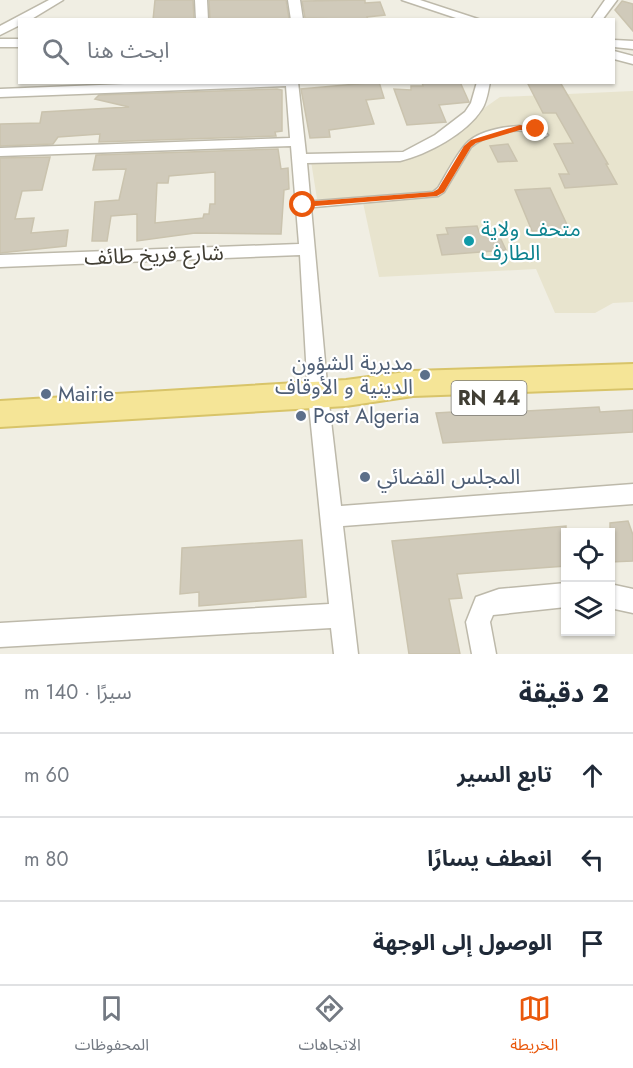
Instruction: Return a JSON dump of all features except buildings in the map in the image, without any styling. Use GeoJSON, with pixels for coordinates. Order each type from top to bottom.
{"type":"FeatureCollection","features":[{"type":"Feature","properties":{"kind":"main road"},"geometry":{"type":"LineString","coordinates":[[0,414],[332,394],[369,387],[406,384],[561,381],[633,376]]}},
{"type":"Feature","properties":{"kind":"main road","name":"RN 44"},"geometry":{"type":"LineString","coordinates":[[332,394],[381,401],[633,391]]}},
{"type":"Feature","properties":{"kind":"street"},"geometry":{"type":"LineString","coordinates":[[24,18],[57,0]]}},
{"type":"Feature","properties":{"kind":"street"},"geometry":{"type":"LineString","coordinates":[[201,0],[202,18]]}},
{"type":"Feature","properties":{"kind":"street"},"geometry":{"type":"LineString","coordinates":[[294,0],[297,18]]}},
{"type":"Feature","properties":{"kind":"street"},"geometry":{"type":"LineString","coordinates":[[408,0],[469,18]]}},
{"type":"Feature","properties":{"kind":"street"},"geometry":{"type":"LineString","coordinates":[[598,18],[611,0]]}},
{"type":"Feature","properties":{"kind":"street"},"geometry":{"type":"LineString","coordinates":[[0,31],[18,21]]}},
{"type":"Feature","properties":{"kind":"street"},"geometry":{"type":"LineString","coordinates":[[0,43],[18,43]]}},
{"type":"Feature","properties":{"kind":"street"},"geometry":{"type":"LineString","coordinates":[[615,44],[633,45]]}},
{"type":"Feature","properties":{"kind":"street"},"geometry":{"type":"LineString","coordinates":[[615,55],[633,60]]}},
{"type":"Feature","properties":{"kind":"street"},"geometry":{"type":"LineString","coordinates":[[0,93],[237,84]]}},
{"type":"Feature","properties":{"kind":"street"},"geometry":{"type":"LineString","coordinates":[[290,84],[308,249],[332,394],[332,518],[346,654]]}},
{"type":"Feature","properties":{"kind":"street"},"geometry":{"type":"LineString","coordinates":[[298,159],[399,157],[414,153],[470,116],[477,105],[483,84]]}},
{"type":"Feature","properties":{"kind":"street"},"geometry":{"type":"LineString","coordinates":[[0,152],[297,142]]}},
{"type":"Feature","properties":{"kind":"street","name":"شارع فريخ طائف"},"geometry":{"type":"LineString","coordinates":[[0,261],[308,249]]}},
{"type":"Feature","properties":{"kind":"street"},"geometry":{"type":"LineString","coordinates":[[332,518],[633,494]]}},
{"type":"Feature","properties":{"kind":"street"},"geometry":{"type":"LineString","coordinates":[[484,654],[478,622],[484,605],[499,601],[561,596]]}},
{"type":"Feature","properties":{"kind":"street"},"geometry":{"type":"LineString","coordinates":[[615,597],[633,601]]}},
{"type":"Feature","properties":{"kind":"street"},"geometry":{"type":"LineString","coordinates":[[0,635],[342,615]]}},
{"type":"Feature","properties":{"kind":"lane"},"geometry":{"type":"LineString","coordinates":[[303,205],[435,194],[441,190],[468,146],[474,141],[520,127],[536,129],[545,135]]}},
{"type":"Feature","properties":{"kind":"shaded area"},"geometry":{"type":"Polygon","coordinates":[[[633,91],[633,302],[613,303],[595,313],[555,313],[536,269],[379,277],[362,198],[317,199],[311,161],[403,160],[426,149],[500,97],[633,91]]]}},
{"type":"Feature","properties":{"kind":"place","name":"متحف ولاية الطارف"},"geometry":{"type":"Point","coordinates":[469,241]}},
{"type":"Feature","properties":{"kind":"place","name":"مديرية الشؤون الدينية و الأوقاف"},"geometry":{"type":"Point","coordinates":[425,375]}},
{"type":"Feature","properties":{"kind":"place","name":"Mairie"},"geometry":{"type":"Point","coordinates":[46,394]}},
{"type":"Feature","properties":{"kind":"place","name":"Post Algeria"},"geometry":{"type":"Point","coordinates":[301,416]}},
{"type":"Feature","properties":{"kind":"place","name":"المجلس القضائي"},"geometry":{"type":"Point","coordinates":[365,477]}},
{"type":"Feature","properties":{"kind":"route"},"geometry":{"type":"LineString","coordinates":[[303,205],[435,194],[441,190],[468,146],[474,141],[520,127],[536,129]]}}]}
